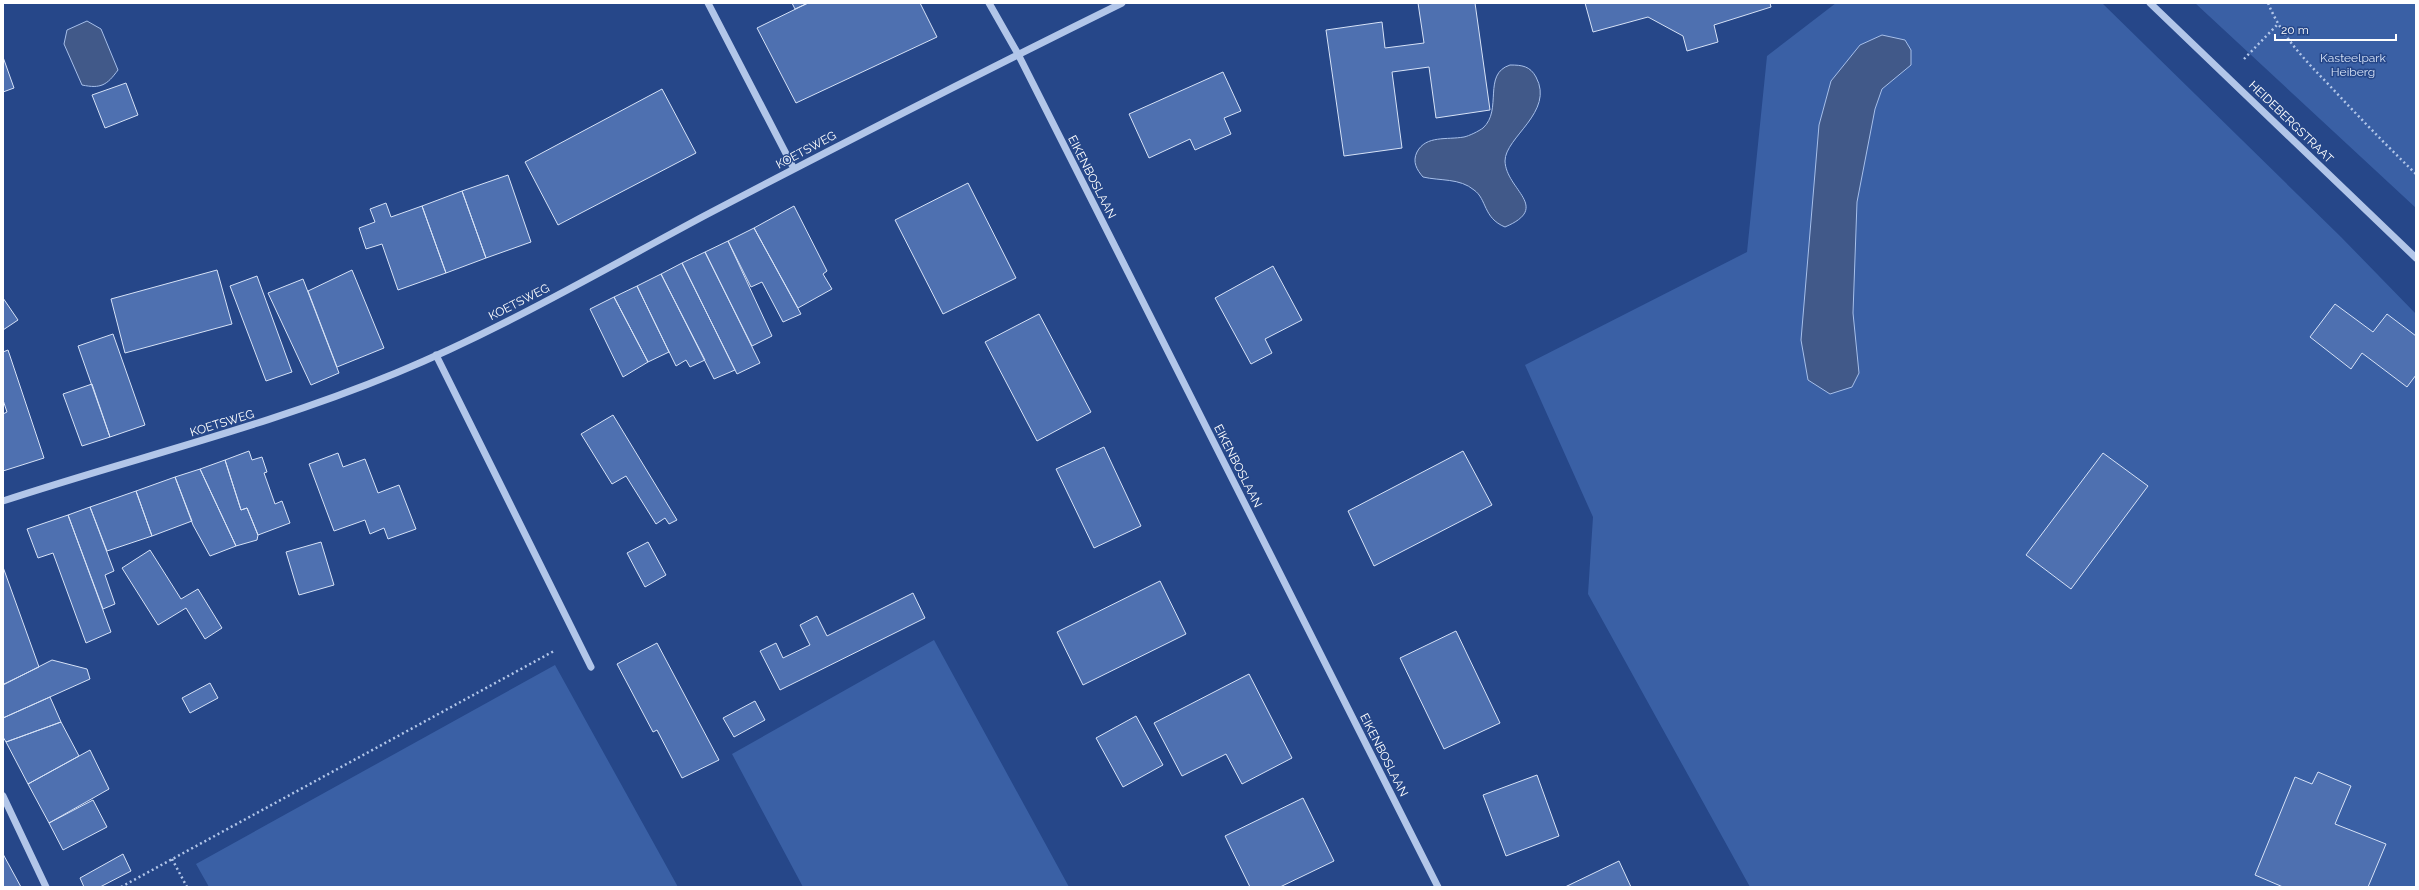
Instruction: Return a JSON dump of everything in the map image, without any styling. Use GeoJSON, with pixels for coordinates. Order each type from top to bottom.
{"type":"FeatureCollection","features":[{"type":"Feature","properties":{"kind":"street"},"geometry":{"type":"LineString","coordinates":[[708,3],[794,169]]}},
{"type":"Feature","properties":{"kind":"street"},"geometry":{"type":"LineString","coordinates":[[990,3],[1018,54]]}},
{"type":"Feature","properties":{"kind":"street","name":"KOETSWEG"},"geometry":{"type":"LineString","coordinates":[[3,501],[315,405],[436,355],[507,321],[907,109],[1122,3]]}},
{"type":"Feature","properties":{"kind":"street","name":"HEIDEBERGSTRAAT"},"geometry":{"type":"LineString","coordinates":[[2150,3],[2416,258]]}},
{"type":"Feature","properties":{"kind":"street","name":"EIKENBOSLAAN"},"geometry":{"type":"LineString","coordinates":[[1018,54],[1438,887]]}},
{"type":"Feature","properties":{"kind":"street"},"geometry":{"type":"LineString","coordinates":[[436,355],[591,667]]}},
{"type":"Feature","properties":{"kind":"street"},"geometry":{"type":"LineString","coordinates":[[3,796],[46,887]]}},
{"type":"Feature","properties":{"kind":"path"},"geometry":{"type":"LineString","coordinates":[[2268,3],[2277,25],[2300,54],[2375,134],[2416,174]]}},
{"type":"Feature","properties":{"kind":"path"},"geometry":{"type":"LineString","coordinates":[[2228,77],[2277,25]]}},
{"type":"Feature","properties":{"kind":"path"},"geometry":{"type":"LineString","coordinates":[[121,887],[576,638]]}},
{"type":"Feature","properties":{"kind":"path"},"geometry":{"type":"LineString","coordinates":[[172,859],[187,887]]}},
{"type":"Feature","properties":{"kind":"green space"},"geometry":{"type":"Polygon","coordinates":[[[1836,3],[2102,3],[2341,237],[2416,314],[2416,887],[1750,887],[1588,594],[1593,517],[1525,365],[1747,252],[1767,56],[1836,3]]]}},
{"type":"Feature","properties":{"kind":"green space","name":"Kasteelpark Heiberg"},"geometry":{"type":"Polygon","coordinates":[[[2195,3],[2416,3],[2416,208],[2195,3]]]}},
{"type":"Feature","properties":{"kind":"green space"},"geometry":{"type":"Polygon","coordinates":[[[934,640],[1069,887],[803,887],[732,754],[934,640]]]}},
{"type":"Feature","properties":{"kind":"green space"},"geometry":{"type":"Polygon","coordinates":[[[555,665],[678,887],[209,887],[196,864],[555,665]]]}},
{"type":"Feature","properties":{"kind":"shaded area"},"geometry":{"type":"Polygon","coordinates":[[[87,21],[101,29],[118,70],[107,82],[99,86],[82,85],[64,44],[67,30],[87,21]]]}},
{"type":"Feature","properties":{"kind":"shaded area"},"geometry":{"type":"Polygon","coordinates":[[[1882,35],[1905,40],[1911,50],[1911,65],[1882,89],[1875,109],[1857,202],[1853,313],[1859,373],[1852,387],[1830,394],[1808,380],[1801,340],[1819,125],[1831,81],[1860,45],[1882,35]]]}},
{"type":"Feature","properties":{"kind":"shaded area"},"geometry":{"type":"Polygon","coordinates":[[[1510,65],[1522,66],[1531,70],[1536,77],[1540,90],[1539,102],[1535,113],[1507,152],[1505,161],[1507,171],[1523,197],[1526,205],[1525,212],[1519,220],[1505,227],[1493,219],[1481,198],[1474,190],[1463,183],[1423,177],[1417,169],[1415,159],[1417,152],[1426,143],[1438,139],[1464,137],[1483,128],[1489,120],[1492,112],[1494,84],[1497,76],[1502,70],[1510,65]]]}},
{"type":"Feature","properties":{"kind":"building"},"geometry":{"type":"Polygon","coordinates":[[[792,3],[808,3],[795,9],[792,3]]]}},
{"type":"Feature","properties":{"kind":"building"},"geometry":{"type":"Polygon","coordinates":[[[808,3],[920,3],[937,37],[796,103],[757,28],[808,3]]]}},
{"type":"Feature","properties":{"kind":"building"},"geometry":{"type":"Polygon","coordinates":[[[1418,3],[1475,3],[1490,110],[1436,118],[1429,67],[1392,72],[1402,148],[1344,156],[1326,30],[1382,22],[1385,48],[1424,43],[1418,3]]]}},
{"type":"Feature","properties":{"kind":"building"},"geometry":{"type":"Polygon","coordinates":[[[1585,3],[1770,3],[1771,7],[1714,25],[1718,42],[1687,51],[1683,36],[1648,17],[1593,32],[1585,3]]]}},
{"type":"Feature","properties":{"kind":"building"},"geometry":{"type":"Polygon","coordinates":[[[3,57],[14,88],[3,92],[3,57]]]}},
{"type":"Feature","properties":{"kind":"building"},"geometry":{"type":"Polygon","coordinates":[[[1223,72],[1241,111],[1224,118],[1231,134],[1195,150],[1190,139],[1149,158],[1129,114],[1223,72]]]}},
{"type":"Feature","properties":{"kind":"building"},"geometry":{"type":"Polygon","coordinates":[[[126,83],[138,115],[105,128],[92,95],[126,83]]]}},
{"type":"Feature","properties":{"kind":"building"},"geometry":{"type":"Polygon","coordinates":[[[662,89],[696,153],[558,225],[525,162],[662,89]]]}},
{"type":"Feature","properties":{"kind":"building"},"geometry":{"type":"Polygon","coordinates":[[[508,175],[531,242],[486,258],[462,191],[508,175]]]}},
{"type":"Feature","properties":{"kind":"building"},"geometry":{"type":"Polygon","coordinates":[[[968,183],[1016,278],[943,314],[895,220],[968,183]]]}},
{"type":"Feature","properties":{"kind":"building"},"geometry":{"type":"Polygon","coordinates":[[[462,191],[486,258],[446,273],[422,206],[462,191]]]}},
{"type":"Feature","properties":{"kind":"building"},"geometry":{"type":"Polygon","coordinates":[[[386,203],[391,217],[422,206],[446,273],[398,290],[382,244],[366,249],[359,228],[375,222],[370,209],[386,203]]]}},
{"type":"Feature","properties":{"kind":"building"},"geometry":{"type":"Polygon","coordinates":[[[794,206],[827,271],[823,274],[832,289],[798,308],[754,228],[794,206]]]}},
{"type":"Feature","properties":{"kind":"building"},"geometry":{"type":"Polygon","coordinates":[[[754,228],[801,314],[783,322],[762,282],[751,287],[728,241],[754,228]]]}},
{"type":"Feature","properties":{"kind":"building"},"geometry":{"type":"Polygon","coordinates":[[[728,241],[772,336],[752,346],[705,252],[728,241]]]}},
{"type":"Feature","properties":{"kind":"building"},"geometry":{"type":"Polygon","coordinates":[[[705,252],[760,363],[737,374],[682,263],[705,252]]]}},
{"type":"Feature","properties":{"kind":"building"},"geometry":{"type":"Polygon","coordinates":[[[682,263],[735,370],[714,379],[661,274],[682,263]]]}},
{"type":"Feature","properties":{"kind":"building"},"geometry":{"type":"Polygon","coordinates":[[[1273,266],[1302,320],[1265,339],[1272,353],[1251,364],[1215,298],[1273,266]]]}},
{"type":"Feature","properties":{"kind":"building"},"geometry":{"type":"Polygon","coordinates":[[[217,270],[232,324],[125,353],[111,299],[217,270]]]}},
{"type":"Feature","properties":{"kind":"building"},"geometry":{"type":"Polygon","coordinates":[[[352,270],[384,348],[337,367],[308,291],[352,270]]]}},
{"type":"Feature","properties":{"kind":"building"},"geometry":{"type":"Polygon","coordinates":[[[661,274],[705,360],[690,367],[686,360],[676,366],[637,286],[661,274]]]}},
{"type":"Feature","properties":{"kind":"building"},"geometry":{"type":"Polygon","coordinates":[[[257,276],[292,372],[266,381],[230,286],[257,276]]]}},
{"type":"Feature","properties":{"kind":"building"},"geometry":{"type":"Polygon","coordinates":[[[303,279],[339,373],[311,385],[268,293],[303,279]]]}},
{"type":"Feature","properties":{"kind":"building"},"geometry":{"type":"Polygon","coordinates":[[[637,286],[669,352],[648,362],[614,297],[637,286]]]}},
{"type":"Feature","properties":{"kind":"building"},"geometry":{"type":"Polygon","coordinates":[[[614,297],[648,362],[623,377],[590,309],[614,297]]]}},
{"type":"Feature","properties":{"kind":"building"},"geometry":{"type":"Polygon","coordinates":[[[3,298],[18,320],[3,330],[3,298]]]}},
{"type":"Feature","properties":{"kind":"building"},"geometry":{"type":"Polygon","coordinates":[[[2335,304],[2373,332],[2387,314],[2416,336],[2416,375],[2407,387],[2362,353],[2351,369],[2310,337],[2335,304]]]}},
{"type":"Feature","properties":{"kind":"building"},"geometry":{"type":"Polygon","coordinates":[[[1039,314],[1091,412],[1037,441],[985,342],[1039,314]]]}},
{"type":"Feature","properties":{"kind":"building"},"geometry":{"type":"Polygon","coordinates":[[[113,334],[145,425],[110,437],[78,346],[113,334]]]}},
{"type":"Feature","properties":{"kind":"building"},"geometry":{"type":"Polygon","coordinates":[[[8,350],[44,458],[3,471],[3,414],[7,412],[3,400],[3,352],[8,350]]]}},
{"type":"Feature","properties":{"kind":"building"},"geometry":{"type":"Polygon","coordinates":[[[92,384],[110,437],[82,446],[63,394],[92,384]]]}},
{"type":"Feature","properties":{"kind":"building"},"geometry":{"type":"Polygon","coordinates":[[[613,415],[677,520],[669,524],[665,518],[656,524],[626,476],[612,484],[581,434],[613,415]]]}},
{"type":"Feature","properties":{"kind":"building"},"geometry":{"type":"Polygon","coordinates":[[[1104,447],[1141,526],[1094,548],[1056,469],[1104,447]]]}},
{"type":"Feature","properties":{"kind":"building"},"geometry":{"type":"Polygon","coordinates":[[[249,451],[252,460],[262,457],[267,472],[264,473],[275,504],[282,501],[290,523],[258,535],[247,508],[241,510],[225,460],[249,451]]]}},
{"type":"Feature","properties":{"kind":"building"},"geometry":{"type":"Polygon","coordinates":[[[1463,451],[1492,505],[1374,566],[1348,511],[1463,451]]]}},
{"type":"Feature","properties":{"kind":"building"},"geometry":{"type":"Polygon","coordinates":[[[338,453],[343,467],[365,459],[378,493],[399,485],[416,529],[388,539],[384,528],[370,534],[365,520],[334,531],[309,464],[338,453]]]}},
{"type":"Feature","properties":{"kind":"building"},"geometry":{"type":"Polygon","coordinates":[[[2103,453],[2148,486],[2071,589],[2026,555],[2103,453]]]}},
{"type":"Feature","properties":{"kind":"building"},"geometry":{"type":"Polygon","coordinates":[[[225,460],[241,510],[247,508],[258,535],[257,540],[236,546],[200,469],[225,460]]]}},
{"type":"Feature","properties":{"kind":"building"},"geometry":{"type":"Polygon","coordinates":[[[200,469],[236,546],[210,556],[193,525],[175,477],[200,469]]]}},
{"type":"Feature","properties":{"kind":"building"},"geometry":{"type":"Polygon","coordinates":[[[175,477],[192,521],[152,536],[136,491],[175,477]]]}},
{"type":"Feature","properties":{"kind":"building"},"geometry":{"type":"Polygon","coordinates":[[[136,491],[152,536],[107,551],[90,507],[136,491]]]}},
{"type":"Feature","properties":{"kind":"building"},"geometry":{"type":"Polygon","coordinates":[[[90,507],[114,571],[105,575],[115,604],[103,609],[68,515],[90,507]]]}},
{"type":"Feature","properties":{"kind":"building"},"geometry":{"type":"Polygon","coordinates":[[[68,515],[111,632],[86,643],[53,553],[38,558],[27,529],[68,515]]]}},
{"type":"Feature","properties":{"kind":"building"},"geometry":{"type":"Polygon","coordinates":[[[321,542],[334,585],[299,595],[286,552],[321,542]]]}},
{"type":"Feature","properties":{"kind":"building"},"geometry":{"type":"Polygon","coordinates":[[[648,542],[666,575],[645,587],[627,553],[648,542]]]}},
{"type":"Feature","properties":{"kind":"building"},"geometry":{"type":"Polygon","coordinates":[[[150,550],[181,599],[198,589],[222,628],[205,639],[186,608],[158,625],[122,568],[150,550]]]}},
{"type":"Feature","properties":{"kind":"building"},"geometry":{"type":"Polygon","coordinates":[[[3,567],[39,667],[4,684],[3,681],[3,567]]]}},
{"type":"Feature","properties":{"kind":"building"},"geometry":{"type":"Polygon","coordinates":[[[1160,581],[1186,634],[1083,685],[1057,632],[1160,581]]]}},
{"type":"Feature","properties":{"kind":"building"},"geometry":{"type":"Polygon","coordinates":[[[913,593],[925,618],[780,690],[760,651],[776,643],[783,658],[810,645],[800,625],[817,616],[827,636],[913,593]]]}},
{"type":"Feature","properties":{"kind":"building"},"geometry":{"type":"Polygon","coordinates":[[[1456,631],[1500,723],[1444,749],[1400,658],[1456,631]]]}},
{"type":"Feature","properties":{"kind":"building"},"geometry":{"type":"Polygon","coordinates":[[[657,643],[719,760],[682,778],[657,730],[653,732],[617,664],[657,643]]]}},
{"type":"Feature","properties":{"kind":"building"},"geometry":{"type":"Polygon","coordinates":[[[52,660],[87,669],[90,679],[3,718],[3,685],[52,660]]]}},
{"type":"Feature","properties":{"kind":"building"},"geometry":{"type":"Polygon","coordinates":[[[1249,674],[1292,758],[1242,784],[1226,754],[1182,776],[1154,723],[1249,674]]]}},
{"type":"Feature","properties":{"kind":"building"},"geometry":{"type":"Polygon","coordinates":[[[210,683],[218,698],[190,713],[182,698],[210,683]]]}},
{"type":"Feature","properties":{"kind":"building"},"geometry":{"type":"Polygon","coordinates":[[[50,697],[61,722],[6,742],[3,737],[3,718],[50,697]]]}},
{"type":"Feature","properties":{"kind":"building"},"geometry":{"type":"Polygon","coordinates":[[[755,701],[765,720],[734,737],[723,718],[755,701]]]}},
{"type":"Feature","properties":{"kind":"building"},"geometry":{"type":"Polygon","coordinates":[[[1136,716],[1163,765],[1123,787],[1096,738],[1136,716]]]}},
{"type":"Feature","properties":{"kind":"building"},"geometry":{"type":"Polygon","coordinates":[[[61,722],[79,756],[28,784],[6,742],[61,722]]]}},
{"type":"Feature","properties":{"kind":"building"},"geometry":{"type":"Polygon","coordinates":[[[90,750],[109,789],[49,823],[28,784],[90,750]]]}},
{"type":"Feature","properties":{"kind":"building"},"geometry":{"type":"Polygon","coordinates":[[[2318,772],[2351,786],[2335,824],[2386,844],[2368,887],[2283,887],[2255,875],[2295,777],[2312,784],[2318,772]]]}},
{"type":"Feature","properties":{"kind":"building"},"geometry":{"type":"Polygon","coordinates":[[[1537,775],[1559,836],[1506,856],[1483,795],[1537,775]]]}},
{"type":"Feature","properties":{"kind":"building"},"geometry":{"type":"Polygon","coordinates":[[[1303,798],[1334,861],[1280,887],[1250,887],[1225,836],[1303,798]]]}},
{"type":"Feature","properties":{"kind":"building"},"geometry":{"type":"Polygon","coordinates":[[[93,800],[107,827],[63,850],[49,823],[93,800]]]}},
{"type":"Feature","properties":{"kind":"building"},"geometry":{"type":"Polygon","coordinates":[[[3,854],[21,887],[3,887],[3,854]]]}},
{"type":"Feature","properties":{"kind":"building"},"geometry":{"type":"Polygon","coordinates":[[[123,854],[131,871],[100,887],[84,887],[80,878],[123,854]]]}},
{"type":"Feature","properties":{"kind":"building"},"geometry":{"type":"Polygon","coordinates":[[[1619,861],[1631,887],[1565,887],[1619,861]]]}}]}
